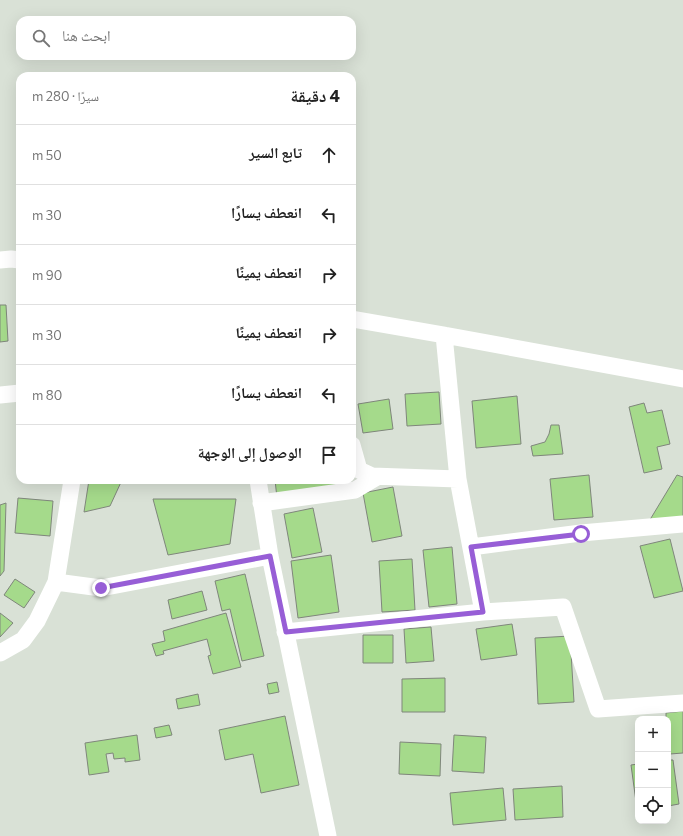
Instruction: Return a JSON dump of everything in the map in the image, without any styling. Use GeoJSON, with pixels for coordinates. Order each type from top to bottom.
{"type":"FeatureCollection","features":[{"type":"Feature","properties":{"kind":"street"},"geometry":{"type":"LineString","coordinates":[[0,260],[16,260]]}},
{"type":"Feature","properties":{"kind":"street"},"geometry":{"type":"LineString","coordinates":[[356,320],[683,379]]}},
{"type":"Feature","properties":{"kind":"street"},"geometry":{"type":"LineString","coordinates":[[444,335],[458,479],[483,612]]}},
{"type":"Feature","properties":{"kind":"street"},"geometry":{"type":"LineString","coordinates":[[0,394],[16,393]]}},
{"type":"Feature","properties":{"kind":"street"},"geometry":{"type":"LineString","coordinates":[[356,459],[359,470],[377,477],[458,479]]}},
{"type":"Feature","properties":{"kind":"street"},"geometry":{"type":"LineString","coordinates":[[261,504],[355,490],[377,477]]}},
{"type":"Feature","properties":{"kind":"street"},"geometry":{"type":"LineString","coordinates":[[0,652],[23,640],[37,620],[56,582],[71,484]]}},
{"type":"Feature","properties":{"kind":"street"},"geometry":{"type":"LineString","coordinates":[[258,484],[270,556],[328,836]]}},
{"type":"Feature","properties":{"kind":"street"},"geometry":{"type":"LineString","coordinates":[[471,547],[683,524]]}},
{"type":"Feature","properties":{"kind":"street"},"geometry":{"type":"LineString","coordinates":[[56,582],[101,588],[270,556]]}},
{"type":"Feature","properties":{"kind":"street"},"geometry":{"type":"LineString","coordinates":[[286,632],[483,612],[563,607],[598,708],[683,703]]}},
{"type":"Feature","properties":{"kind":"building"},"geometry":{"type":"Polygon","coordinates":[[[0,305],[6,305],[8,341],[0,342],[0,305]]]}},
{"type":"Feature","properties":{"kind":"building"},"geometry":{"type":"Polygon","coordinates":[[[439,392],[441,424],[407,426],[405,394],[439,392]]]}},
{"type":"Feature","properties":{"kind":"building"},"geometry":{"type":"Polygon","coordinates":[[[517,396],[521,444],[476,448],[472,401],[517,396]]]}},
{"type":"Feature","properties":{"kind":"building"},"geometry":{"type":"Polygon","coordinates":[[[389,399],[393,429],[363,433],[358,404],[389,399]]]}},
{"type":"Feature","properties":{"kind":"building"},"geometry":{"type":"Polygon","coordinates":[[[644,403],[647,413],[662,410],[670,444],[657,447],[662,469],[644,473],[629,407],[644,403]]]}},
{"type":"Feature","properties":{"kind":"building"},"geometry":{"type":"Polygon","coordinates":[[[551,425],[559,425],[563,454],[533,456],[531,446],[545,442],[551,425]]]}},
{"type":"Feature","properties":{"kind":"building"},"geometry":{"type":"Polygon","coordinates":[[[589,475],[593,517],[554,520],[550,479],[589,475]]]}},
{"type":"Feature","properties":{"kind":"building"},"geometry":{"type":"Polygon","coordinates":[[[677,475],[683,477],[683,517],[648,523],[677,475]]]}},
{"type":"Feature","properties":{"kind":"building"},"geometry":{"type":"Polygon","coordinates":[[[88,484],[120,484],[110,506],[84,512],[88,484]]]}},
{"type":"Feature","properties":{"kind":"building"},"geometry":{"type":"Polygon","coordinates":[[[275,484],[336,484],[337,491],[277,498],[275,484]]]}},
{"type":"Feature","properties":{"kind":"building"},"geometry":{"type":"Polygon","coordinates":[[[393,487],[402,536],[372,542],[363,493],[393,487]]]}},
{"type":"Feature","properties":{"kind":"building"},"geometry":{"type":"Polygon","coordinates":[[[18,498],[53,501],[50,536],[15,533],[18,498]]]}},
{"type":"Feature","properties":{"kind":"building"},"geometry":{"type":"Polygon","coordinates":[[[153,499],[236,499],[230,544],[168,555],[153,499]]]}},
{"type":"Feature","properties":{"kind":"building"},"geometry":{"type":"Polygon","coordinates":[[[6,503],[4,571],[0,576],[0,505],[6,503]]]}},
{"type":"Feature","properties":{"kind":"building"},"geometry":{"type":"Polygon","coordinates":[[[313,508],[322,552],[292,558],[284,514],[313,508]]]}},
{"type":"Feature","properties":{"kind":"building"},"geometry":{"type":"Polygon","coordinates":[[[670,539],[683,591],[654,598],[640,546],[670,539]]]}},
{"type":"Feature","properties":{"kind":"building"},"geometry":{"type":"Polygon","coordinates":[[[452,547],[457,604],[429,607],[423,550],[452,547]]]}},
{"type":"Feature","properties":{"kind":"building"},"geometry":{"type":"Polygon","coordinates":[[[331,555],[339,612],[298,618],[291,561],[331,555]]]}},
{"type":"Feature","properties":{"kind":"building"},"geometry":{"type":"Polygon","coordinates":[[[412,559],[415,610],[382,612],[379,561],[412,559]]]}},
{"type":"Feature","properties":{"kind":"building"},"geometry":{"type":"Polygon","coordinates":[[[245,574],[264,656],[242,661],[230,609],[222,611],[215,581],[245,574]]]}},
{"type":"Feature","properties":{"kind":"building"},"geometry":{"type":"Polygon","coordinates":[[[15,579],[35,592],[24,608],[4,595],[15,579]]]}},
{"type":"Feature","properties":{"kind":"building"},"geometry":{"type":"Polygon","coordinates":[[[202,591],[207,610],[172,619],[168,600],[202,591]]]}},
{"type":"Feature","properties":{"kind":"building"},"geometry":{"type":"Polygon","coordinates":[[[0,613],[13,623],[0,637],[0,613]]]}},
{"type":"Feature","properties":{"kind":"building"},"geometry":{"type":"Polygon","coordinates":[[[226,613],[241,667],[213,674],[208,656],[211,655],[207,639],[163,651],[164,654],[156,656],[152,644],[165,641],[163,631],[226,613]]]}},
{"type":"Feature","properties":{"kind":"building"},"geometry":{"type":"Polygon","coordinates":[[[512,624],[517,655],[481,660],[476,629],[512,624]]]}},
{"type":"Feature","properties":{"kind":"building"},"geometry":{"type":"Polygon","coordinates":[[[431,627],[434,661],[406,663],[404,629],[431,627]]]}},
{"type":"Feature","properties":{"kind":"building"},"geometry":{"type":"Polygon","coordinates":[[[363,635],[393,635],[393,663],[363,663],[363,635]]]}},
{"type":"Feature","properties":{"kind":"building"},"geometry":{"type":"Polygon","coordinates":[[[570,636],[574,702],[538,704],[535,638],[570,636]]]}},
{"type":"Feature","properties":{"kind":"building"},"geometry":{"type":"Polygon","coordinates":[[[445,678],[445,712],[402,712],[402,679],[445,678]]]}},
{"type":"Feature","properties":{"kind":"building"},"geometry":{"type":"Polygon","coordinates":[[[277,682],[279,692],[269,694],[267,684],[277,682]]]}},
{"type":"Feature","properties":{"kind":"building"},"geometry":{"type":"Polygon","coordinates":[[[198,694],[200,705],[178,709],[176,699],[198,694]]]}},
{"type":"Feature","properties":{"kind":"building"},"geometry":{"type":"Polygon","coordinates":[[[683,711],[683,753],[671,754],[671,716],[666,716],[666,713],[683,711]]]}},
{"type":"Feature","properties":{"kind":"building"},"geometry":{"type":"Polygon","coordinates":[[[285,716],[299,785],[261,793],[253,754],[225,760],[219,730],[285,716]]]}},
{"type":"Feature","properties":{"kind":"building"},"geometry":{"type":"Polygon","coordinates":[[[169,725],[172,735],[156,738],[154,728],[169,725]]]}},
{"type":"Feature","properties":{"kind":"building"},"geometry":{"type":"Polygon","coordinates":[[[137,735],[140,760],[125,762],[125,758],[114,759],[113,753],[106,754],[109,772],[89,775],[85,743],[137,735]]]}},
{"type":"Feature","properties":{"kind":"building"},"geometry":{"type":"Polygon","coordinates":[[[454,735],[486,737],[484,773],[452,771],[454,735]]]}},
{"type":"Feature","properties":{"kind":"building"},"geometry":{"type":"Polygon","coordinates":[[[400,742],[441,744],[440,776],[399,774],[400,742]]]}},
{"type":"Feature","properties":{"kind":"building"},"geometry":{"type":"Polygon","coordinates":[[[671,760],[673,760],[679,804],[671,805],[671,760]]]}},
{"type":"Feature","properties":{"kind":"building"},"geometry":{"type":"Polygon","coordinates":[[[635,764],[635,794],[631,765],[635,764]]]}},
{"type":"Feature","properties":{"kind":"building"},"geometry":{"type":"Polygon","coordinates":[[[562,786],[563,817],[515,820],[513,789],[562,786]]]}},
{"type":"Feature","properties":{"kind":"building"},"geometry":{"type":"Polygon","coordinates":[[[503,788],[506,820],[453,825],[450,793],[503,788]]]}},
{"type":"Feature","properties":{"kind":"route"},"geometry":{"type":"LineString","coordinates":[[101,588],[270,556],[286,632],[483,612],[471,547],[581,534]]}}]}
